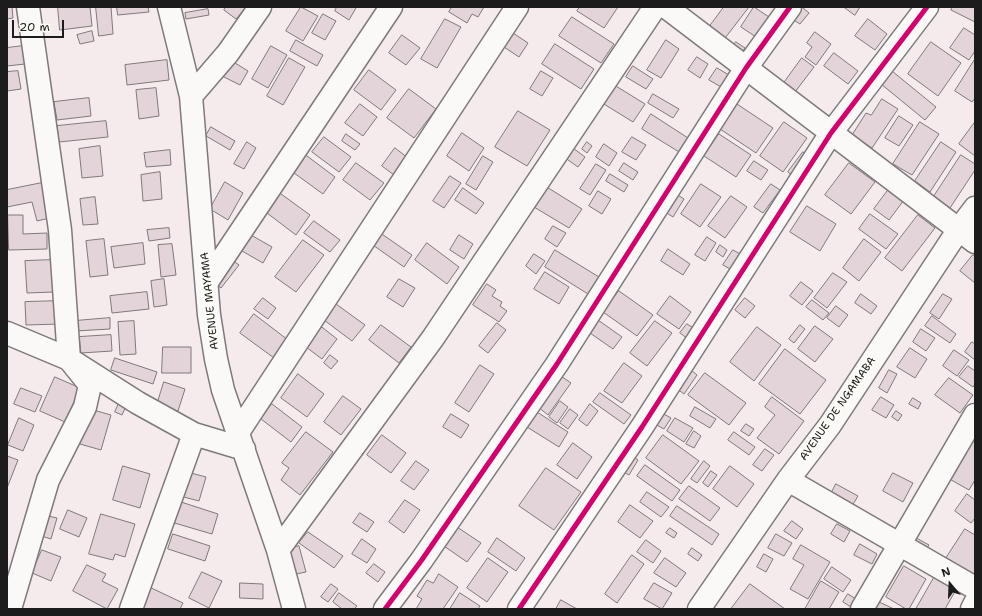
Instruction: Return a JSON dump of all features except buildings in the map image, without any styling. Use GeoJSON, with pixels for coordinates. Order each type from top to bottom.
{"type":"FeatureCollection","features":[{"type":"Feature","properties":{"kind":"street"},"geometry":{"type":"LineString","coordinates":[[10,609],[48,480],[85,407],[90,385],[69,359],[60,230],[28,7]]}},
{"type":"Feature","properties":{"kind":"street","name":"AVENUE MAYAMA"},"geometry":{"type":"LineString","coordinates":[[169,7],[191,96],[209,315],[216,359],[223,390],[278,550],[294,609]]}},
{"type":"Feature","properties":{"kind":"street"},"geometry":{"type":"LineString","coordinates":[[191,96],[228,54],[260,7]]}},
{"type":"Feature","properties":{"kind":"street"},"geometry":{"type":"LineString","coordinates":[[207,282],[391,7]]}},
{"type":"Feature","properties":{"kind":"street"},"geometry":{"type":"LineString","coordinates":[[7,333],[69,359],[138,403],[194,434],[241,441],[516,7]]}},
{"type":"Feature","properties":{"kind":"street"},"geometry":{"type":"LineString","coordinates":[[278,550],[433,338],[655,7]]}},
{"type":"Feature","properties":{"kind":"street"},"geometry":{"type":"LineString","coordinates":[[666,7],[967,236]]}},
{"type":"Feature","properties":{"kind":"street"},"geometry":{"type":"LineString","coordinates":[[385,609],[421,562],[557,364],[746,68],[790,7]]}},
{"type":"Feature","properties":{"kind":"street"},"geometry":{"type":"LineString","coordinates":[[519,609],[642,427],[831,133],[927,7]]}},
{"type":"Feature","properties":{"kind":"street","name":"AVENUE DE NGAMABA"},"geometry":{"type":"LineString","coordinates":[[699,609],[788,480],[830,425],[967,236],[975,208]]}},
{"type":"Feature","properties":{"kind":"street"},"geometry":{"type":"LineString","coordinates":[[862,609],[975,415]]}},
{"type":"Feature","properties":{"kind":"street"},"geometry":{"type":"LineString","coordinates":[[131,609],[194,434]]}},
{"type":"Feature","properties":{"kind":"street"},"geometry":{"type":"LineString","coordinates":[[788,480],[975,588]]}},
{"type":"Feature","properties":{"kind":"street"},"geometry":{"type":"LineString","coordinates":[[972,609],[975,603]]}},
{"type":"Feature","properties":{"kind":"cycle path"},"geometry":{"type":"LineString","coordinates":[[385,609],[421,561],[557,364],[746,68],[790,7]]}},
{"type":"Feature","properties":{"kind":"cycle path"},"geometry":{"type":"LineString","coordinates":[[519,609],[642,427],[831,133],[927,7]]}}]}
